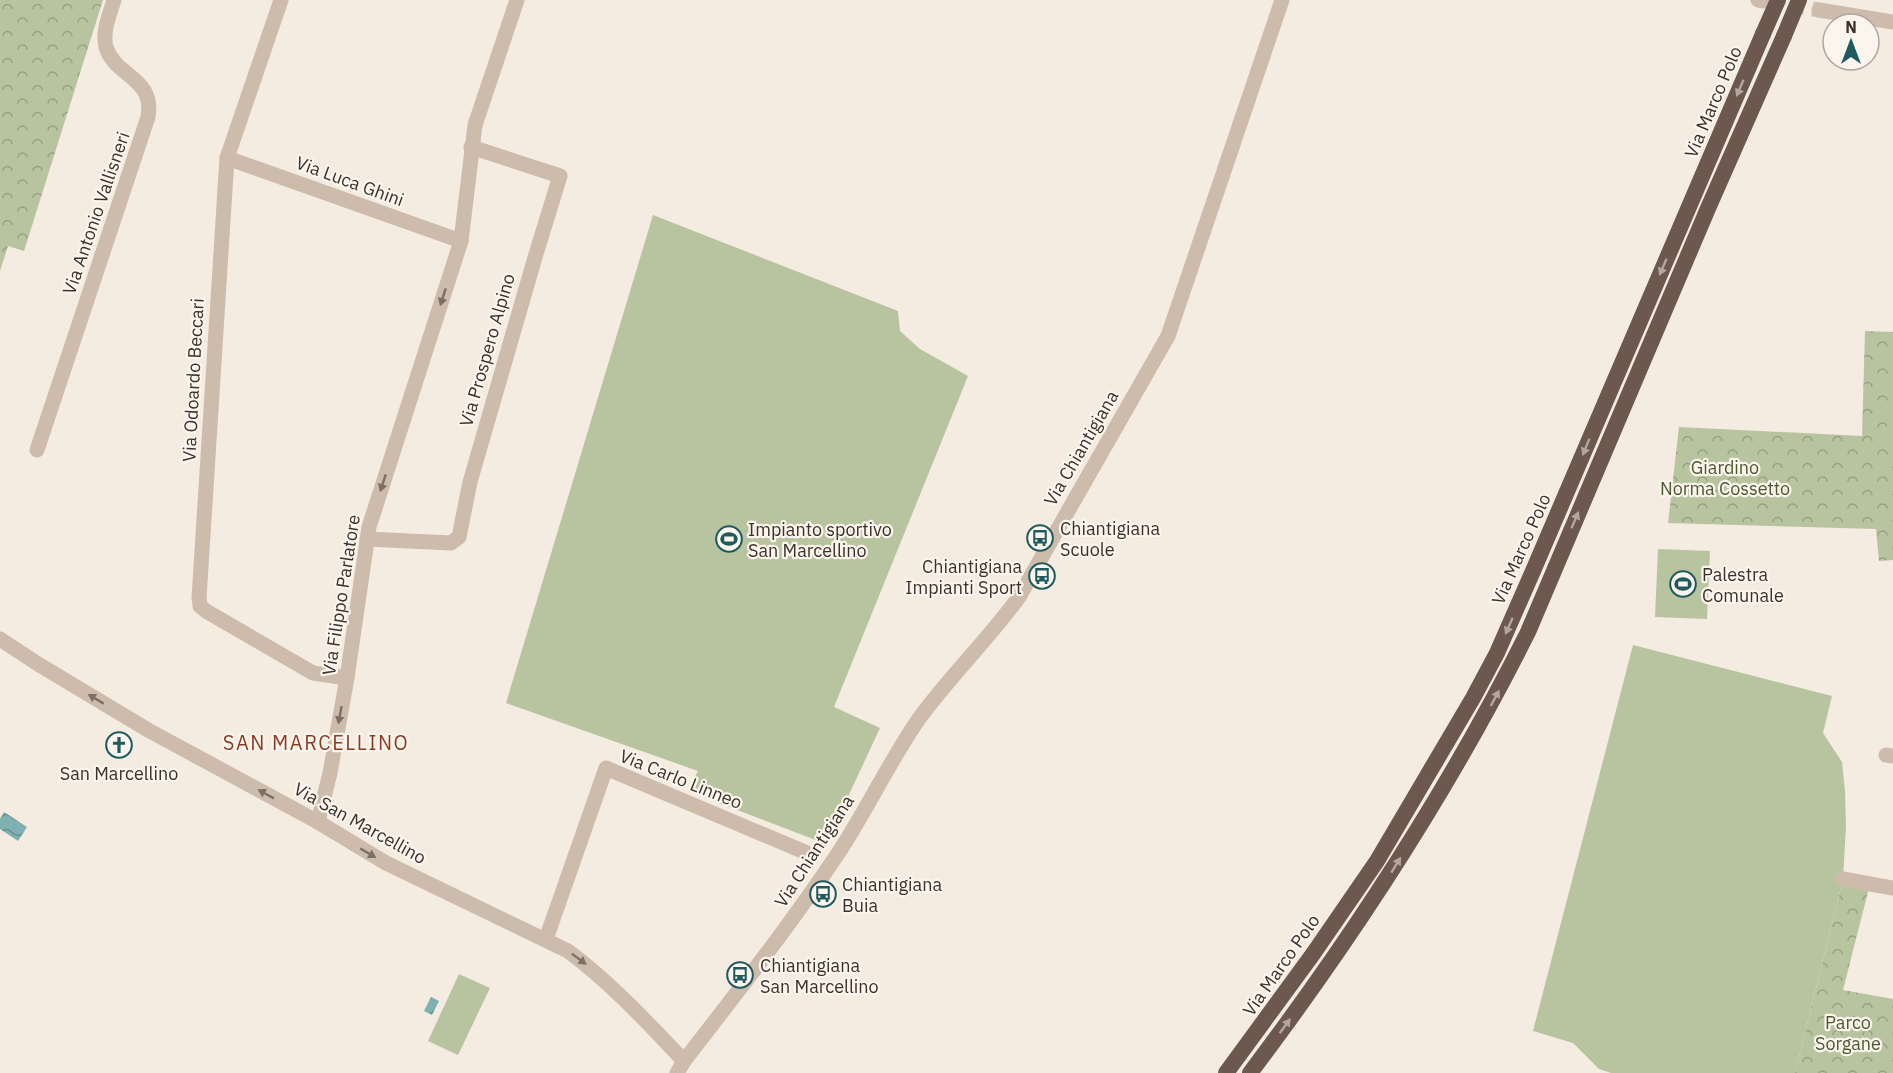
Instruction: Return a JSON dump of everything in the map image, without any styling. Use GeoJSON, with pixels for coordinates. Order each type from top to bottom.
{"type":"FeatureCollection","features":[{"type":"Feature","properties":{"kind":"highway","name":"Via Marco Polo"},"geometry":{"type":"LineString","coordinates":[[1226,1073],[1313,954],[1377,861],[1497,653],[1763,34],[1767,0]]}},
{"type":"Feature","properties":{"kind":"highway","name":"Via Marco Polo"},"geometry":{"type":"LineString","coordinates":[[1250,1073],[1326,971],[1392,871],[1494,701],[1528,632],[1799,0]]}},
{"type":"Feature","properties":{"kind":"street","name":"Via Antonio Vallisneri"},"geometry":{"type":"LineString","coordinates":[[37,450],[148,117],[150,101],[143,88],[113,60],[106,45],[107,23],[114,0]]}},
{"type":"Feature","properties":{"kind":"street","name":"Via Odoardo Beccari"},"geometry":{"type":"LineString","coordinates":[[281,0],[227,158],[199,589],[200,606],[313,673],[347,678]]}},
{"type":"Feature","properties":{"kind":"street","name":"Via Filippo Parlatore"},"geometry":{"type":"LineString","coordinates":[[318,822],[330,773],[347,678],[369,527],[461,241],[475,125],[517,0]]}},
{"type":"Feature","properties":{"kind":"street","name":"Via Chiantigiana"},"geometry":{"type":"LineString","coordinates":[[681,1067],[784,932],[841,849],[928,707],[999,625],[1019,597],[1168,336],[1282,0]]}},
{"type":"Feature","properties":{"kind":"street"},"geometry":{"type":"LineString","coordinates":[[1819,10],[1893,22]]}},
{"type":"Feature","properties":{"kind":"street","name":"Via Prospero Alpino"},"geometry":{"type":"LineString","coordinates":[[367,539],[451,543],[459,537],[470,482],[560,176],[471,147]]}},
{"type":"Feature","properties":{"kind":"street","name":"Via Luca Ghini"},"geometry":{"type":"LineString","coordinates":[[227,158],[461,241]]}},
{"type":"Feature","properties":{"kind":"street","name":"Via San Marcellino"},"geometry":{"type":"LineString","coordinates":[[0,639],[148,730],[318,822],[386,863],[568,951],[588,966],[631,1006],[681,1067]]}},
{"type":"Feature","properties":{"kind":"street","name":"Via Carlo Linneo"},"geometry":{"type":"LineString","coordinates":[[546,939],[606,768],[807,854]]}},
{"type":"Feature","properties":{"kind":"street"},"geometry":{"type":"LineString","coordinates":[[1843,879],[1893,888]]}},
{"type":"Feature","properties":{"kind":"green space"},"geometry":{"type":"Polygon","coordinates":[[[0,0],[103,0],[24,251],[8,246],[0,271],[0,0]]]}},
{"type":"Feature","properties":{"kind":"green space","name":"Impianto sportivo San Marcellino"},"geometry":{"type":"Polygon","coordinates":[[[653,215],[898,311],[900,331],[920,349],[968,376],[834,707],[880,728],[826,844],[688,791],[698,771],[506,703],[653,215]]]}},
{"type":"Feature","properties":{"kind":"green space","name":"Giardino Norma Cossetto"},"geometry":{"type":"Polygon","coordinates":[[[1865,331],[1893,332],[1893,560],[1879,561],[1876,529],[1668,523],[1679,427],[1862,436],[1865,331]]]}},
{"type":"Feature","properties":{"kind":"green space"},"geometry":{"type":"Polygon","coordinates":[[[1891,344],[1893,344],[1893,445],[1886,445],[1891,344]]]}},
{"type":"Feature","properties":{"kind":"green space","name":"Palestra Comunale"},"geometry":{"type":"Polygon","coordinates":[[[1658,549],[1710,551],[1707,619],[1655,617],[1658,549]]]}},
{"type":"Feature","properties":{"kind":"green space"},"geometry":{"type":"Polygon","coordinates":[[[1633,645],[1832,696],[1823,733],[1842,762],[1846,826],[1843,879],[1795,1073],[1611,1073],[1599,1069],[1573,1043],[1533,1031],[1633,645]]]}},
{"type":"Feature","properties":{"kind":"green space","name":"Parco Sorgane"},"geometry":{"type":"Polygon","coordinates":[[[1843,879],[1870,884],[1843,990],[1893,999],[1893,1073],[1795,1073],[1843,879]]]}},
{"type":"Feature","properties":{"kind":"green space"},"geometry":{"type":"Polygon","coordinates":[[[459,974],[490,988],[458,1055],[428,1041],[459,974]]]}},
{"type":"Feature","properties":{"kind":"water"},"geometry":{"type":"Polygon","coordinates":[[[4,812],[27,827],[18,841],[0,829],[0,819],[4,812]]]}},
{"type":"Feature","properties":{"kind":"water"},"geometry":{"type":"Polygon","coordinates":[[[431,997],[439,1001],[432,1015],[424,1011],[431,997]]]}},
{"type":"Feature","properties":{"kind":"tunnel"},"geometry":{"type":"LineString","coordinates":[[1767,1],[1819,10]]}},
{"type":"Feature","properties":{"kind":"place","name":"Chiantigiana Scuole"},"geometry":{"type":"Point","coordinates":[1040,538]}},
{"type":"Feature","properties":{"kind":"place","name":"Impianto sportivo San Marcellino"},"geometry":{"type":"Point","coordinates":[729,539]}},
{"type":"Feature","properties":{"kind":"place","name":"Chiantigiana Impianti Sport"},"geometry":{"type":"Point","coordinates":[1042,576]}},
{"type":"Feature","properties":{"kind":"place","name":"Palestra Comunale"},"geometry":{"type":"Point","coordinates":[1683,584]}},
{"type":"Feature","properties":{"kind":"place","name":"San Marcellino"},"geometry":{"type":"Point","coordinates":[119,745]}},
{"type":"Feature","properties":{"kind":"place","name":"Chiantigiana Buia"},"geometry":{"type":"Point","coordinates":[823,894]}},
{"type":"Feature","properties":{"kind":"place","name":"Chiantigiana San Marcellino"},"geometry":{"type":"Point","coordinates":[740,975]}},
{"type":"Feature","properties":{"kind":"district","name":"SAN MARCELLINO"},"geometry":{"type":"Point","coordinates":[316,742]}}]}
